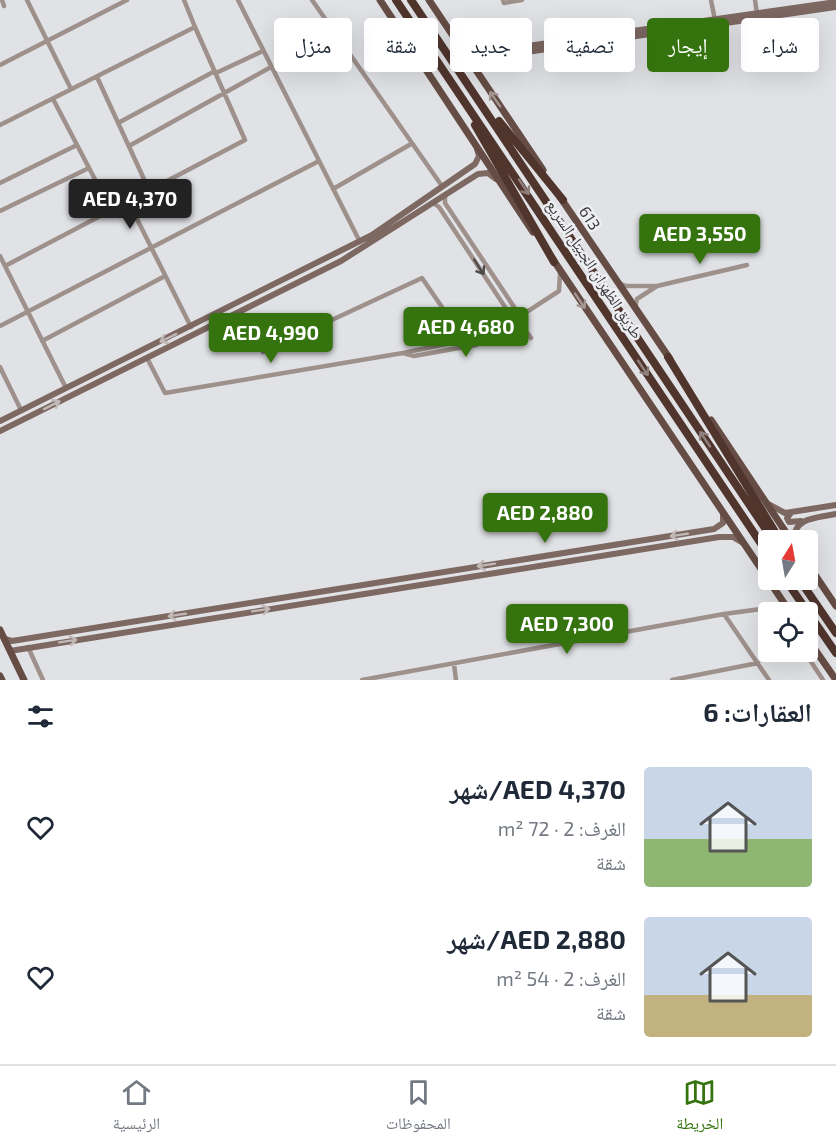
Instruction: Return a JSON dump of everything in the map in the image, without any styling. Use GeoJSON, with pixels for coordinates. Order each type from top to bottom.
{"type":"FeatureCollection","features":[{"type":"Feature","properties":{"kind":"highway","name":"طريق الظهران الجبيل السريع"},"geometry":{"type":"LineString","coordinates":[[396,0],[408,18]]}},
{"type":"Feature","properties":{"kind":"highway","name":"طريق الظهران الجبيل السريع"},"geometry":{"type":"LineString","coordinates":[[411,0],[450,58]]}},
{"type":"Feature","properties":{"kind":"highway","name":"طريق الظهران الجبيل السريع"},"geometry":{"type":"LineString","coordinates":[[438,62],[758,539]]}},
{"type":"Feature","properties":{"kind":"highway"},"geometry":{"type":"LineString","coordinates":[[438,65],[554,262]]}},
{"type":"Feature","properties":{"kind":"highway","name":"طريق الظهران الجبيل السريع"},"geometry":{"type":"LineString","coordinates":[[459,72],[766,530]]}},
{"type":"Feature","properties":{"kind":"highway"},"geometry":{"type":"LineString","coordinates":[[460,72],[563,200]]}},
{"type":"Feature","properties":{"kind":"highway"},"geometry":{"type":"LineString","coordinates":[[668,357],[774,530]]}},
{"type":"Feature","properties":{"kind":"highway"},"geometry":{"type":"LineString","coordinates":[[793,590],[836,653]]}},
{"type":"Feature","properties":{"kind":"highway"},"geometry":{"type":"LineString","coordinates":[[807,590],[836,633]]}},
{"type":"Feature","properties":{"kind":"main road"},"geometry":{"type":"LineString","coordinates":[[380,0],[560,273],[783,602]]}},
{"type":"Feature","properties":{"kind":"main road","name":"613"},"geometry":{"type":"LineString","coordinates":[[429,0],[450,32]]}},
{"type":"Feature","properties":{"kind":"main road","name":"613"},"geometry":{"type":"LineString","coordinates":[[476,72],[614,280],[786,530]]}},
{"type":"Feature","properties":{"kind":"main road"},"geometry":{"type":"LineString","coordinates":[[818,579],[836,606]]}},
{"type":"Feature","properties":{"kind":"main road"},"geometry":{"type":"LineString","coordinates":[[4,635],[24,680]]}},
{"type":"Feature","properties":{"kind":"main road"},"geometry":{"type":"LineString","coordinates":[[818,654],[836,680]]}},
{"type":"Feature","properties":{"kind":"main road"},"geometry":{"type":"LineString","coordinates":[[0,676],[2,680]]}},
{"type":"Feature","properties":{"kind":"street"},"geometry":{"type":"LineString","coordinates":[[27,0],[71,89]]}},
{"type":"Feature","properties":{"kind":"street"},"geometry":{"type":"LineString","coordinates":[[0,65],[127,0]]}},
{"type":"Feature","properties":{"kind":"street"},"geometry":{"type":"LineString","coordinates":[[5,266],[245,140],[184,0]]}},
{"type":"Feature","properties":{"kind":"street"},"geometry":{"type":"LineString","coordinates":[[312,0],[324,18]]}},
{"type":"Feature","properties":{"kind":"street"},"geometry":{"type":"LineString","coordinates":[[503,0],[504,3],[522,0]]}},
{"type":"Feature","properties":{"kind":"street"},"geometry":{"type":"LineString","coordinates":[[711,0],[715,18]]}},
{"type":"Feature","properties":{"kind":"street"},"geometry":{"type":"LineString","coordinates":[[755,0],[757,14]]}},
{"type":"Feature","properties":{"kind":"street"},"geometry":{"type":"LineString","coordinates":[[240,1],[360,242]]}},
{"type":"Feature","properties":{"kind":"street"},"geometry":{"type":"LineString","coordinates":[[729,18],[801,4],[836,2]]}},
{"type":"Feature","properties":{"kind":"street"},"geometry":{"type":"LineString","coordinates":[[532,51],[836,7]]}},
{"type":"Feature","properties":{"kind":"street"},"geometry":{"type":"LineString","coordinates":[[0,125],[195,27]]}},
{"type":"Feature","properties":{"kind":"street"},"geometry":{"type":"LineString","coordinates":[[532,46],[647,30]]}},
{"type":"Feature","properties":{"kind":"street"},"geometry":{"type":"LineString","coordinates":[[118,123],[216,72],[263,51]]}},
{"type":"Feature","properties":{"kind":"street"},"geometry":{"type":"LineString","coordinates":[[352,58],[442,186]]}},
{"type":"Feature","properties":{"kind":"street"},"geometry":{"type":"LineString","coordinates":[[129,146],[226,95],[271,67]]}},
{"type":"Feature","properties":{"kind":"street"},"geometry":{"type":"LineString","coordinates":[[96,77],[149,190]]}},
{"type":"Feature","properties":{"kind":"street"},"geometry":{"type":"LineString","coordinates":[[53,99],[111,210]]}},
{"type":"Feature","properties":{"kind":"street"},"geometry":{"type":"LineString","coordinates":[[333,189],[411,144]]}},
{"type":"Feature","properties":{"kind":"street"},"geometry":{"type":"LineString","coordinates":[[0,183],[77,145]]}},
{"type":"Feature","properties":{"kind":"street"},"geometry":{"type":"LineString","coordinates":[[0,421],[360,242],[475,164],[479,156],[476,145]]}},
{"type":"Feature","properties":{"kind":"street"},"geometry":{"type":"LineString","coordinates":[[0,326],[319,161]]}},
{"type":"Feature","properties":{"kind":"street"},"geometry":{"type":"LineString","coordinates":[[0,211],[90,168]]}},
{"type":"Feature","properties":{"kind":"street"},"geometry":{"type":"LineString","coordinates":[[0,431],[341,261],[483,173],[492,176],[500,183]]}},
{"type":"Feature","properties":{"kind":"street"},"geometry":{"type":"LineString","coordinates":[[445,195],[445,203],[468,237],[515,318]]}},
{"type":"Feature","properties":{"kind":"street"},"geometry":{"type":"LineString","coordinates":[[128,201],[191,327]]}},
{"type":"Feature","properties":{"kind":"street"},"geometry":{"type":"LineString","coordinates":[[433,204],[439,207],[531,339]]}},
{"type":"Feature","properties":{"kind":"street"},"geometry":{"type":"LineString","coordinates":[[457,234],[468,237]]}},
{"type":"Feature","properties":{"kind":"street"},"geometry":{"type":"LineString","coordinates":[[0,256],[66,388]]}},
{"type":"Feature","properties":{"kind":"street"},"geometry":{"type":"LineString","coordinates":[[614,280],[626,286],[657,286],[747,265]]}},
{"type":"Feature","properties":{"kind":"street"},"geometry":{"type":"LineString","coordinates":[[403,353],[414,356],[476,345],[559,291],[560,273]]}},
{"type":"Feature","properties":{"kind":"street"},"geometry":{"type":"LineString","coordinates":[[42,341],[165,276]]}},
{"type":"Feature","properties":{"kind":"street"},"geometry":{"type":"LineString","coordinates":[[241,311],[262,352],[422,278],[444,310],[462,348]]}},
{"type":"Feature","properties":{"kind":"street"},"geometry":{"type":"LineString","coordinates":[[637,314],[634,305],[637,299],[657,286]]}},
{"type":"Feature","properties":{"kind":"street"},"geometry":{"type":"LineString","coordinates":[[147,358],[165,393],[458,342],[476,338],[515,318]]}},
{"type":"Feature","properties":{"kind":"street"},"geometry":{"type":"LineString","coordinates":[[0,367],[21,410]]}},
{"type":"Feature","properties":{"kind":"street"},"geometry":{"type":"LineString","coordinates":[[768,504],[782,513],[836,504]]}},
{"type":"Feature","properties":{"kind":"street"},"geometry":{"type":"LineString","coordinates":[[714,529],[723,523],[723,513]]}},
{"type":"Feature","properties":{"kind":"street"},"geometry":{"type":"LineString","coordinates":[[791,513],[787,518],[789,522],[836,514]]}},
{"type":"Feature","properties":{"kind":"street"},"geometry":{"type":"LineString","coordinates":[[795,530],[804,520]]}},
{"type":"Feature","properties":{"kind":"street"},"geometry":{"type":"LineString","coordinates":[[4,635],[351,587],[714,529],[722,531],[719,537]]}},
{"type":"Feature","properties":{"kind":"street"},"geometry":{"type":"LineString","coordinates":[[13,651],[719,537],[733,537],[745,545]]}},
{"type":"Feature","properties":{"kind":"street"},"geometry":{"type":"LineString","coordinates":[[407,587],[436,580],[436,575],[432,574]]}},
{"type":"Feature","properties":{"kind":"street"},"geometry":{"type":"LineString","coordinates":[[327,600],[322,596],[351,587]]}},
{"type":"Feature","properties":{"kind":"street"},"geometry":{"type":"LineString","coordinates":[[777,602],[778,594]]}},
{"type":"Feature","properties":{"kind":"street"},"geometry":{"type":"LineString","coordinates":[[362,680],[393,677],[758,609]]}},
{"type":"Feature","properties":{"kind":"street"},"geometry":{"type":"LineString","coordinates":[[724,614],[769,680]]}},
{"type":"Feature","properties":{"kind":"street"},"geometry":{"type":"LineString","coordinates":[[28,647],[43,680]]}},
{"type":"Feature","properties":{"kind":"street"},"geometry":{"type":"LineString","coordinates":[[811,662],[823,680]]}},
{"type":"Feature","properties":{"kind":"street"},"geometry":{"type":"LineString","coordinates":[[672,680],[758,663]]}},
{"type":"Feature","properties":{"kind":"street"},"geometry":{"type":"LineString","coordinates":[[454,664],[456,680]]}}]}
